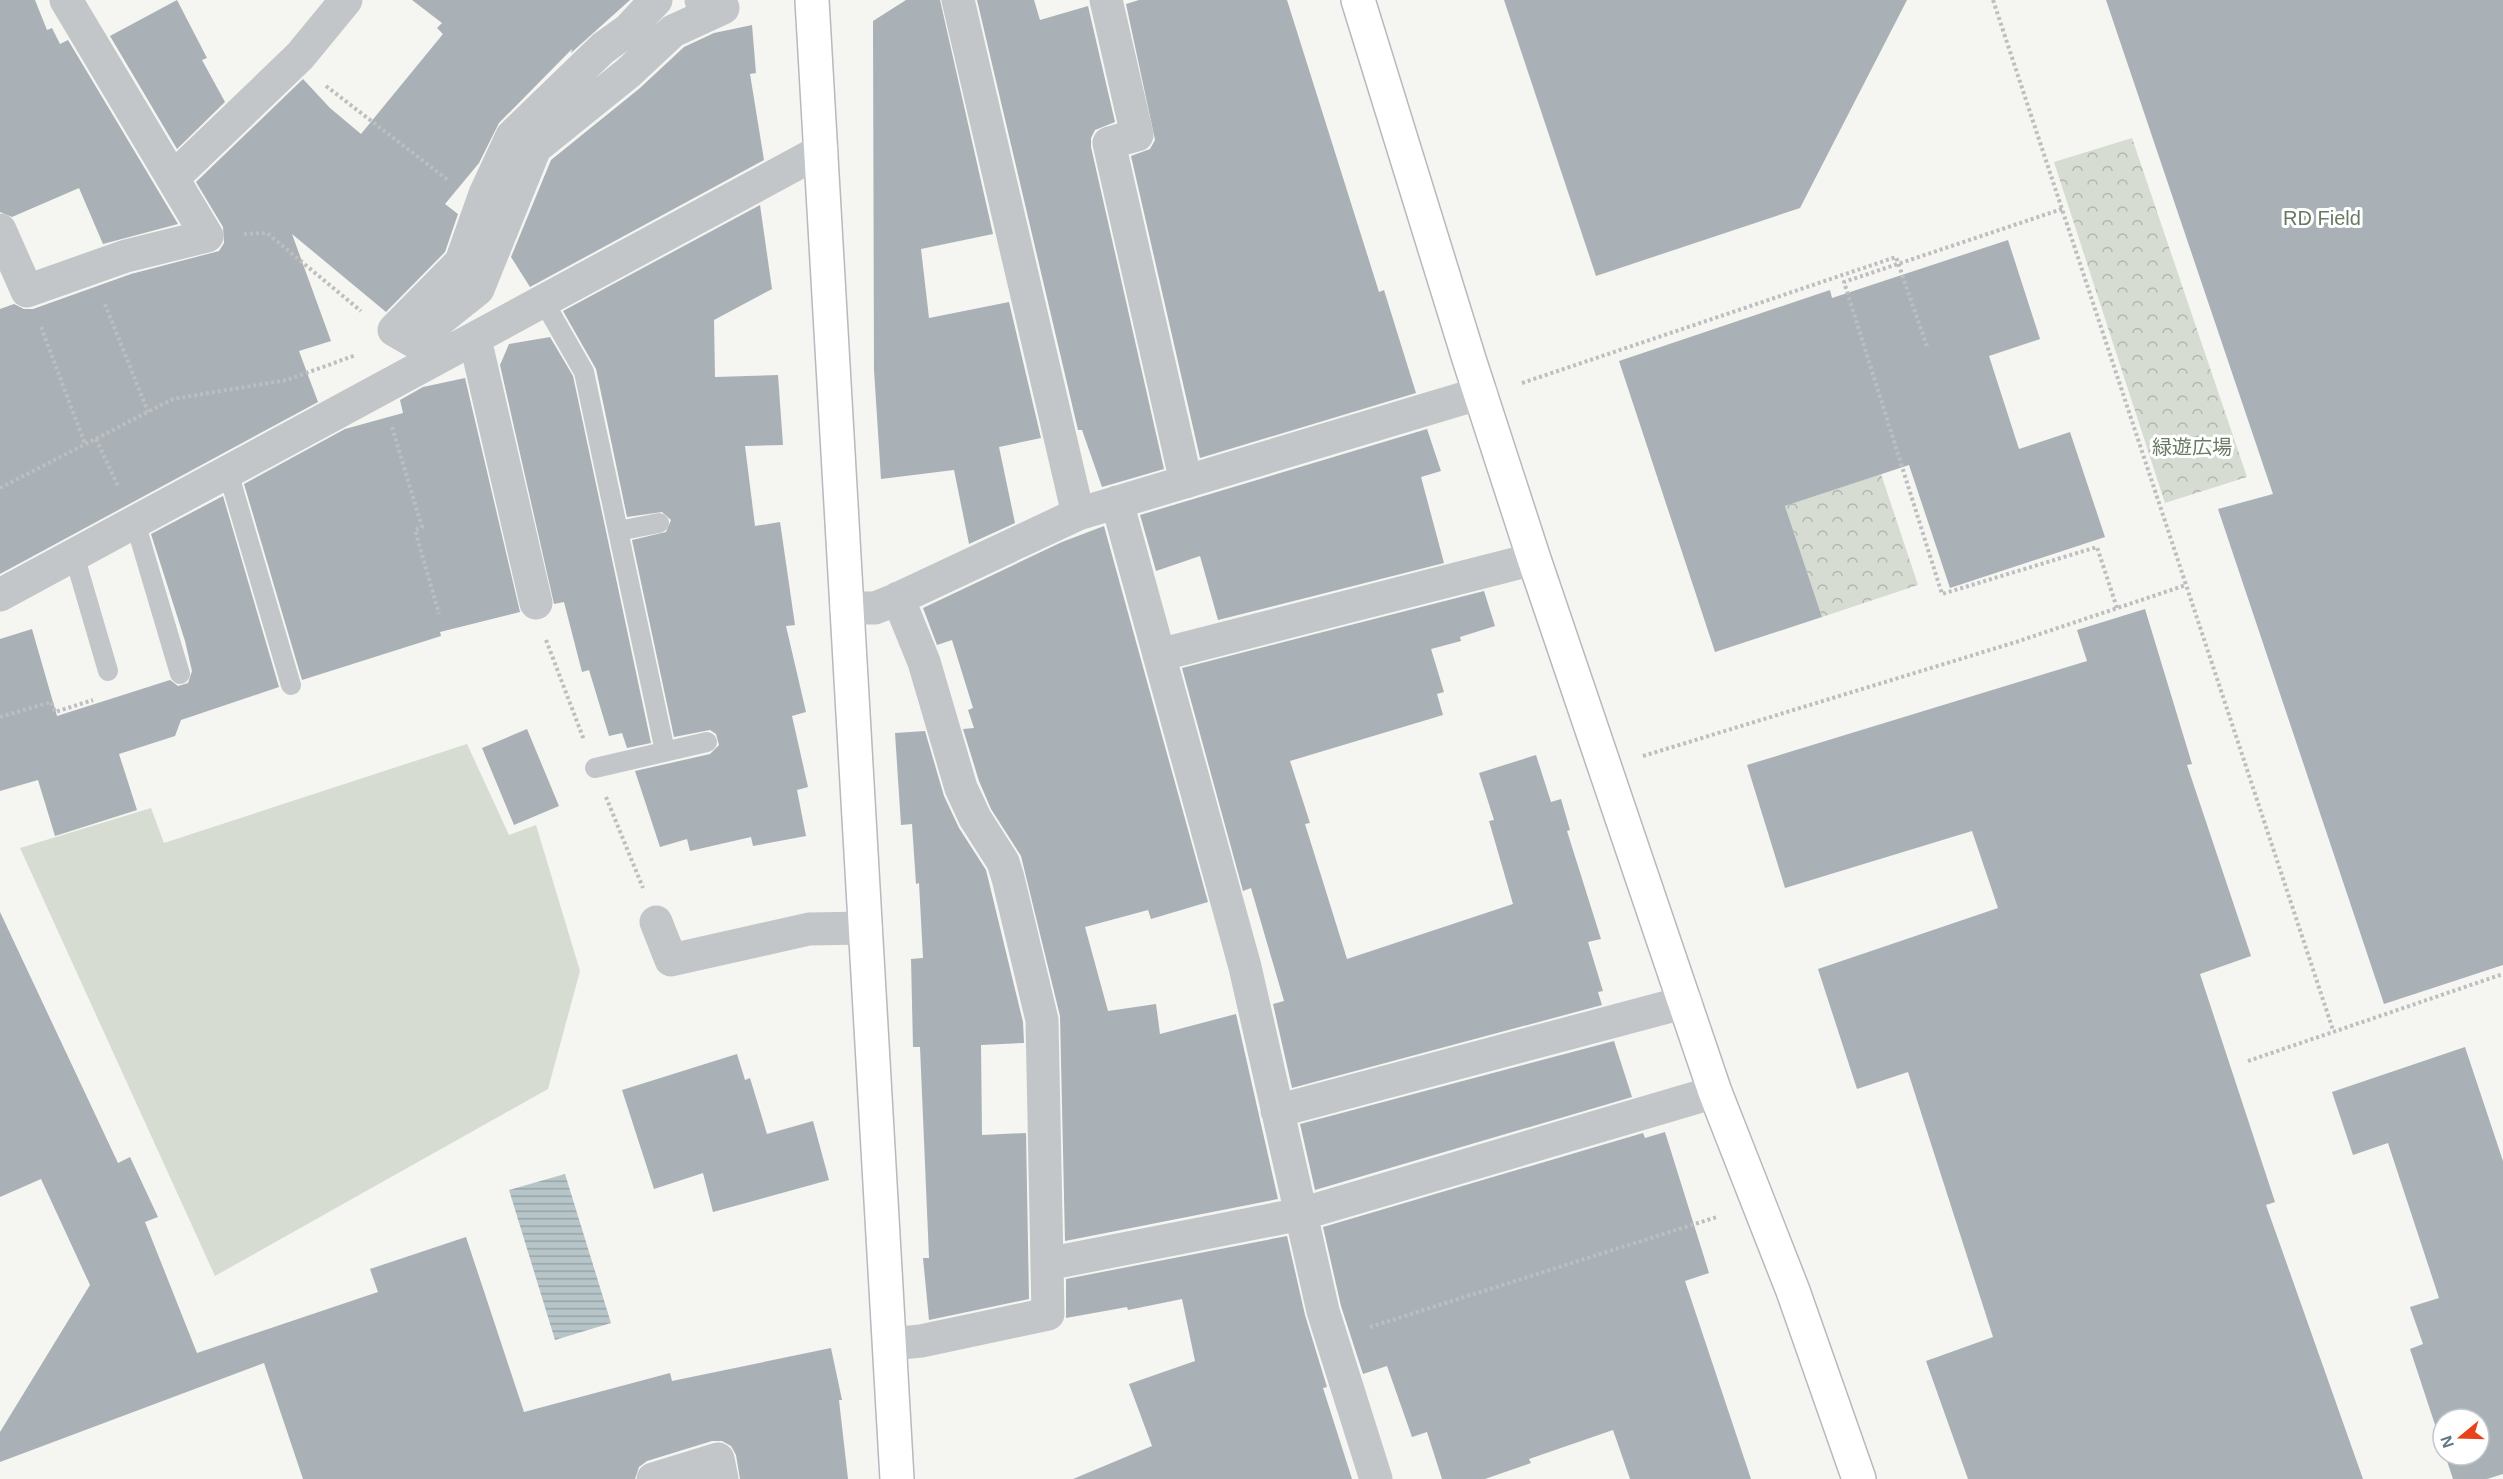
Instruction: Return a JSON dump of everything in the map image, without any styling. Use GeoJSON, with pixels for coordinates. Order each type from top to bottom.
{"type":"FeatureCollection","features":[{"type":"Feature","properties":{"kind":"street"},"geometry":{"type":"LineString","coordinates":[[0,230],[27,291],[126,256],[207,236],[174,177],[66,0]]}},
{"type":"Feature","properties":{"kind":"street"},"geometry":{"type":"LineString","coordinates":[[174,177],[295,62],[346,0]]}},
{"type":"Feature","properties":{"kind":"street"},"geometry":{"type":"LineString","coordinates":[[656,0],[628,30],[603,48],[512,136],[481,205],[461,262],[394,330],[413,341],[478,289],[535,148],[628,73],[673,32],[723,8],[701,0]]}},
{"type":"Feature","properties":{"kind":"street"},"geometry":{"type":"LineString","coordinates":[[812,0],[897,1479]]}},
{"type":"Feature","properties":{"kind":"street"},"geometry":{"type":"LineString","coordinates":[[958,0],[1078,514]]}},
{"type":"Feature","properties":{"kind":"street"},"geometry":{"type":"LineString","coordinates":[[1106,0],[1137,135],[1109,143],[1186,482]]}},
{"type":"Feature","properties":{"kind":"street"},"geometry":{"type":"LineString","coordinates":[[1358,0],[1534,559],[1715,1092],[1793,1291],[1859,1479]]}},
{"type":"Feature","properties":{"kind":"street"},"geometry":{"type":"LineString","coordinates":[[0,595],[822,150]]}},
{"type":"Feature","properties":{"kind":"street"},"geometry":{"type":"LineString","coordinates":[[475,339],[536,603]]}},
{"type":"Feature","properties":{"kind":"street"},"geometry":{"type":"LineString","coordinates":[[397,340],[418,369]]}},
{"type":"Feature","properties":{"kind":"street"},"geometry":{"type":"LineString","coordinates":[[846,608],[875,608],[1078,514],[1481,393]]}},
{"type":"Feature","properties":{"kind":"street"},"geometry":{"type":"LineString","coordinates":[[1117,502],[1245,967],[1277,1112],[1332,1339],[1377,1479]]}},
{"type":"Feature","properties":{"kind":"street"},"geometry":{"type":"LineString","coordinates":[[1159,655],[1534,559]]}},
{"type":"Feature","properties":{"kind":"street"},"geometry":{"type":"LineString","coordinates":[[890,1344],[921,1341],[1048,1314],[1042,1020],[1003,862],[975,818],[961,788],[924,662],[898,598]]}},
{"type":"Feature","properties":{"kind":"street"},"geometry":{"type":"LineString","coordinates":[[656,922],[671,960],[809,929],[866,928]]}},
{"type":"Feature","properties":{"kind":"street"},"geometry":{"type":"LineString","coordinates":[[1277,1112],[1686,1002]]}},
{"type":"Feature","properties":{"kind":"street"},"geometry":{"type":"LineString","coordinates":[[1047,1264],[1301,1214],[1715,1092]]}},
{"type":"Feature","properties":{"kind":"street"},"geometry":{"type":"LineString","coordinates":[[653,1479],[718,1459],[722,1479]]}},
{"type":"Feature","properties":{"kind":"lane"},"geometry":{"type":"LineString","coordinates":[[544,302],[584,372],[665,752]]}},
{"type":"Feature","properties":{"kind":"lane"},"geometry":{"type":"LineString","coordinates":[[228,472],[291,685]]}},
{"type":"Feature","properties":{"kind":"lane"},"geometry":{"type":"LineString","coordinates":[[135,522],[180,674]]}},
{"type":"Feature","properties":{"kind":"lane"},"geometry":{"type":"LineString","coordinates":[[618,531],[659,524]]}},
{"type":"Feature","properties":{"kind":"lane"},"geometry":{"type":"LineString","coordinates":[[74,555],[108,671]]}},
{"type":"Feature","properties":{"kind":"lane"},"geometry":{"type":"LineString","coordinates":[[595,768],[708,742]]}},
{"type":"Feature","properties":{"kind":"path"},"geometry":{"type":"LineString","coordinates":[[1993,0],[2333,1030]]}},
{"type":"Feature","properties":{"kind":"path"},"geometry":{"type":"LineString","coordinates":[[295,62],[481,205]]}},
{"type":"Feature","properties":{"kind":"path"},"geometry":{"type":"LineString","coordinates":[[2062,209],[1844,282],[1942,594],[2097,547],[2117,608]]}},
{"type":"Feature","properties":{"kind":"path"},"geometry":{"type":"LineString","coordinates":[[207,236],[267,233],[397,340]]}},
{"type":"Feature","properties":{"kind":"path"},"geometry":{"type":"LineString","coordinates":[[1522,383],[1896,257],[1928,349]]}},
{"type":"Feature","properties":{"kind":"path"},"geometry":{"type":"LineString","coordinates":[[91,268],[148,412]]}},
{"type":"Feature","properties":{"kind":"path"},"geometry":{"type":"LineString","coordinates":[[27,291],[85,444]]}},
{"type":"Feature","properties":{"kind":"path"},"geometry":{"type":"LineString","coordinates":[[0,488],[173,399],[287,380],[397,340]]}},
{"type":"Feature","properties":{"kind":"path"},"geometry":{"type":"LineString","coordinates":[[380,389],[422,527],[415,530],[440,614]]}},
{"type":"Feature","properties":{"kind":"path"},"geometry":{"type":"LineString","coordinates":[[96,439],[135,522]]}},
{"type":"Feature","properties":{"kind":"path"},"geometry":{"type":"LineString","coordinates":[[1643,756],[2186,585]]}},
{"type":"Feature","properties":{"kind":"path"},"geometry":{"type":"LineString","coordinates":[[2248,1061],[2333,1030],[2503,974]]}},
{"type":"Feature","properties":{"kind":"path"},"geometry":{"type":"LineString","coordinates":[[1332,1339],[1717,1217]]}},
{"type":"Feature","properties":{"kind":"green space","name":"緑遊広場"},"geometry":{"type":"Polygon","coordinates":[[[2132,138],[2247,477],[2165,503],[2054,162],[2132,138]]]}},
{"type":"Feature","properties":{"kind":"green space"},"geometry":{"type":"Polygon","coordinates":[[[1881,474],[1918,585],[1822,617],[1785,506],[1881,474]]]}},
{"type":"Feature","properties":{"kind":"green space"},"geometry":{"type":"Polygon","coordinates":[[[467,744],[509,835],[536,825],[580,971],[548,1089],[215,1276],[20,848],[151,808],[164,843],[467,744]]]}},
{"type":"Feature","properties":{"kind":"shaded area"},"geometry":{"type":"Polygon","coordinates":[[[565,1174],[611,1323],[555,1340],[509,1190],[565,1174]]]}},
{"type":"Feature","properties":{"kind":"building"},"geometry":{"type":"Polygon","coordinates":[[[0,0],[35,0],[47,30],[52,28],[60,44],[68,40],[178,224],[103,244],[79,188],[12,217],[0,212],[0,0]]]}},
{"type":"Feature","properties":{"kind":"building"},"geometry":{"type":"Polygon","coordinates":[[[177,0],[207,58],[202,60],[225,102],[177,149],[110,36],[177,0]]]}},
{"type":"Feature","properties":{"kind":"building"},"geometry":{"type":"Polygon","coordinates":[[[412,0],[630,0],[571,53],[572,49],[499,123],[479,163],[445,204],[458,214],[445,252],[386,312],[292,234],[331,341],[299,351],[318,402],[0,574],[0,309],[14,304],[24,309],[33,309],[131,274],[219,251],[224,243],[223,227],[196,182],[303,79],[330,108],[361,134],[443,34],[437,28],[442,23],[412,0]]]}},
{"type":"Feature","properties":{"kind":"building"},"geometry":{"type":"Polygon","coordinates":[[[906,0],[940,0],[993,234],[921,249],[929,318],[1009,302],[1041,438],[999,447],[1015,523],[969,544],[954,470],[881,479],[874,370],[873,21],[906,0]]]}},
{"type":"Feature","properties":{"kind":"building"},"geometry":{"type":"Polygon","coordinates":[[[977,0],[1034,0],[1040,20],[1088,6],[1115,122],[1095,130],[1091,138],[1091,147],[1164,469],[1102,487],[1082,430],[1078,430],[977,0]]]}},
{"type":"Feature","properties":{"kind":"building"},"geometry":{"type":"Polygon","coordinates":[[[1139,0],[1287,0],[1379,292],[1384,290],[1416,393],[1200,458],[1131,156],[1150,149],[1155,140],[1126,4],[1139,0]]]}},
{"type":"Feature","properties":{"kind":"building"},"geometry":{"type":"Polygon","coordinates":[[[1504,0],[1907,0],[1800,208],[1596,276],[1504,0]]]}},
{"type":"Feature","properties":{"kind":"building"},"geometry":{"type":"Polygon","coordinates":[[[2106,0],[2503,0],[2503,965],[2384,1004],[2218,509],[2273,494],[2106,0]]]}},
{"type":"Feature","properties":{"kind":"building"},"geometry":{"type":"Polygon","coordinates":[[[752,25],[756,73],[750,74],[764,160],[530,287],[511,257],[551,160],[640,88],[684,47],[714,33],[752,25]]]}},
{"type":"Feature","properties":{"kind":"building"},"geometry":{"type":"Polygon","coordinates":[[[760,205],[772,289],[714,320],[715,377],[778,375],[783,445],[745,446],[755,526],[780,522],[795,625],[786,626],[806,712],[792,716],[808,787],[797,790],[806,836],[753,846],[751,837],[690,851],[687,839],[660,847],[635,771],[710,754],[719,745],[716,734],[710,730],[674,737],[632,540],[666,532],[671,520],[662,512],[627,517],[596,369],[563,311],[760,205]]]}},
{"type":"Feature","properties":{"kind":"building"},"geometry":{"type":"Polygon","coordinates":[[[2008,240],[2040,339],[1989,356],[2019,449],[2070,432],[2105,537],[1950,588],[1909,465],[1785,506],[1822,617],[1715,652],[1619,361],[1830,290],[1832,298],[2008,240]]]}},
{"type":"Feature","properties":{"kind":"building"},"geometry":{"type":"Polygon","coordinates":[[[550,337],[573,376],[651,743],[627,748],[622,733],[609,736],[589,670],[582,672],[564,602],[554,604],[500,365],[509,344],[550,337]]]}},
{"type":"Feature","properties":{"kind":"building"},"geometry":{"type":"Polygon","coordinates":[[[465,378],[520,612],[440,632],[441,636],[302,680],[244,484],[345,429],[403,413],[400,400],[423,387],[465,378]]]}},
{"type":"Feature","properties":{"kind":"building"},"geometry":{"type":"Polygon","coordinates":[[[1427,429],[1441,471],[1421,477],[1444,563],[1218,620],[1200,556],[1156,571],[1140,515],[1427,429]]]}},
{"type":"Feature","properties":{"kind":"building"},"geometry":{"type":"Polygon","coordinates":[[[223,496],[279,687],[181,720],[175,736],[119,754],[137,810],[55,836],[38,780],[0,791],[0,639],[32,629],[57,716],[170,680],[178,686],[188,683],[192,671],[185,641],[151,534],[223,496]]]}},
{"type":"Feature","properties":{"kind":"building"},"geometry":{"type":"Polygon","coordinates":[[[1104,526],[1208,902],[1151,919],[1148,910],[1085,927],[1108,1011],[1156,1004],[1160,1034],[1236,1014],[1278,1199],[1065,1241],[1060,1016],[1021,856],[991,809],[979,781],[963,729],[974,728],[968,710],[973,708],[952,640],[937,645],[923,608],[1062,542],[1104,526]]]}},
{"type":"Feature","properties":{"kind":"building"},"geometry":{"type":"Polygon","coordinates":[[[1484,591],[1495,626],[1460,637],[1461,641],[1431,649],[1444,692],[1437,694],[1443,715],[1290,761],[1310,823],[1305,824],[1347,959],[1513,904],[1489,821],[1494,820],[1479,773],[1536,755],[1551,802],[1561,799],[1570,830],[1567,831],[1601,939],[1588,942],[1603,991],[1598,992],[1602,1005],[1292,1088],[1273,1004],[1284,1001],[1251,888],[1243,891],[1182,668],[1484,591]]]}},
{"type":"Feature","properties":{"kind":"building"},"geometry":{"type":"Polygon","coordinates":[[[2145,609],[2192,764],[2187,765],[2251,956],[2200,974],[2275,1202],[2266,1205],[2363,1479],[1968,1479],[1926,1361],[1993,1337],[1908,1072],[1857,1089],[1818,969],[1998,908],[1972,831],[1785,888],[1747,765],[2087,661],[2077,630],[2145,609]]]}},
{"type":"Feature","properties":{"kind":"building"},"geometry":{"type":"Polygon","coordinates":[[[527,729],[559,806],[514,825],[482,748],[527,729]]]}},
{"type":"Feature","properties":{"kind":"building"},"geometry":{"type":"Polygon","coordinates":[[[925,731],[944,796],[959,828],[986,870],[1023,1022],[1024,1043],[981,1045],[982,1135],[1026,1133],[1029,1299],[929,1320],[923,1258],[929,1258],[920,1047],[913,1047],[911,959],[923,958],[919,883],[916,884],[912,824],[901,825],[895,733],[925,731]]]}},
{"type":"Feature","properties":{"kind":"building"},"geometry":{"type":"Polygon","coordinates":[[[0,912],[118,1163],[130,1157],[158,1217],[145,1222],[197,1353],[378,1292],[370,1269],[466,1237],[524,1412],[670,1373],[672,1381],[831,1348],[842,1400],[839,1400],[848,1479],[740,1479],[736,1455],[731,1446],[722,1441],[712,1441],[647,1461],[639,1467],[635,1479],[303,1479],[264,1363],[0,1462],[0,1432],[90,1285],[41,1179],[0,1197],[0,912]]]}},
{"type":"Feature","properties":{"kind":"building"},"geometry":{"type":"Polygon","coordinates":[[[1614,1041],[1632,1097],[1315,1190],[1300,1124],[1614,1041]]]}},
{"type":"Feature","properties":{"kind":"building"},"geometry":{"type":"Polygon","coordinates":[[[2465,1047],[2503,1161],[2503,1474],[2487,1479],[2453,1479],[2449,1467],[2491,1467],[2491,1407],[2431,1407],[2431,1413],[2410,1349],[2423,1344],[2410,1307],[2439,1298],[2388,1143],[2353,1155],[2332,1092],[2465,1047]]]}},
{"type":"Feature","properties":{"kind":"building"},"geometry":{"type":"Polygon","coordinates":[[[737,1054],[745,1080],[750,1078],[767,1134],[813,1121],[829,1180],[713,1212],[703,1173],[654,1189],[622,1090],[737,1054]]]}},
{"type":"Feature","properties":{"kind":"building"},"geometry":{"type":"Polygon","coordinates":[[[1665,1132],[1709,1273],[1685,1281],[1751,1479],[1630,1479],[1613,1430],[1529,1459],[1531,1463],[1485,1479],[1442,1479],[1427,1432],[1412,1437],[1387,1366],[1363,1374],[1341,1306],[1323,1227],[1643,1133],[1645,1138],[1665,1132]]]}},
{"type":"Feature","properties":{"kind":"building"},"geometry":{"type":"Polygon","coordinates":[[[1287,1236],[1305,1315],[1327,1387],[1323,1388],[1352,1479],[1073,1479],[1152,1446],[1129,1384],[1195,1361],[1182,1299],[1128,1310],[1127,1307],[1066,1318],[1066,1279],[1287,1236]]]}},
{"type":"Feature","properties":{"kind":"park label","name":"RD Field"},"geometry":{"type":"Point","coordinates":[2322,218]}}]}
